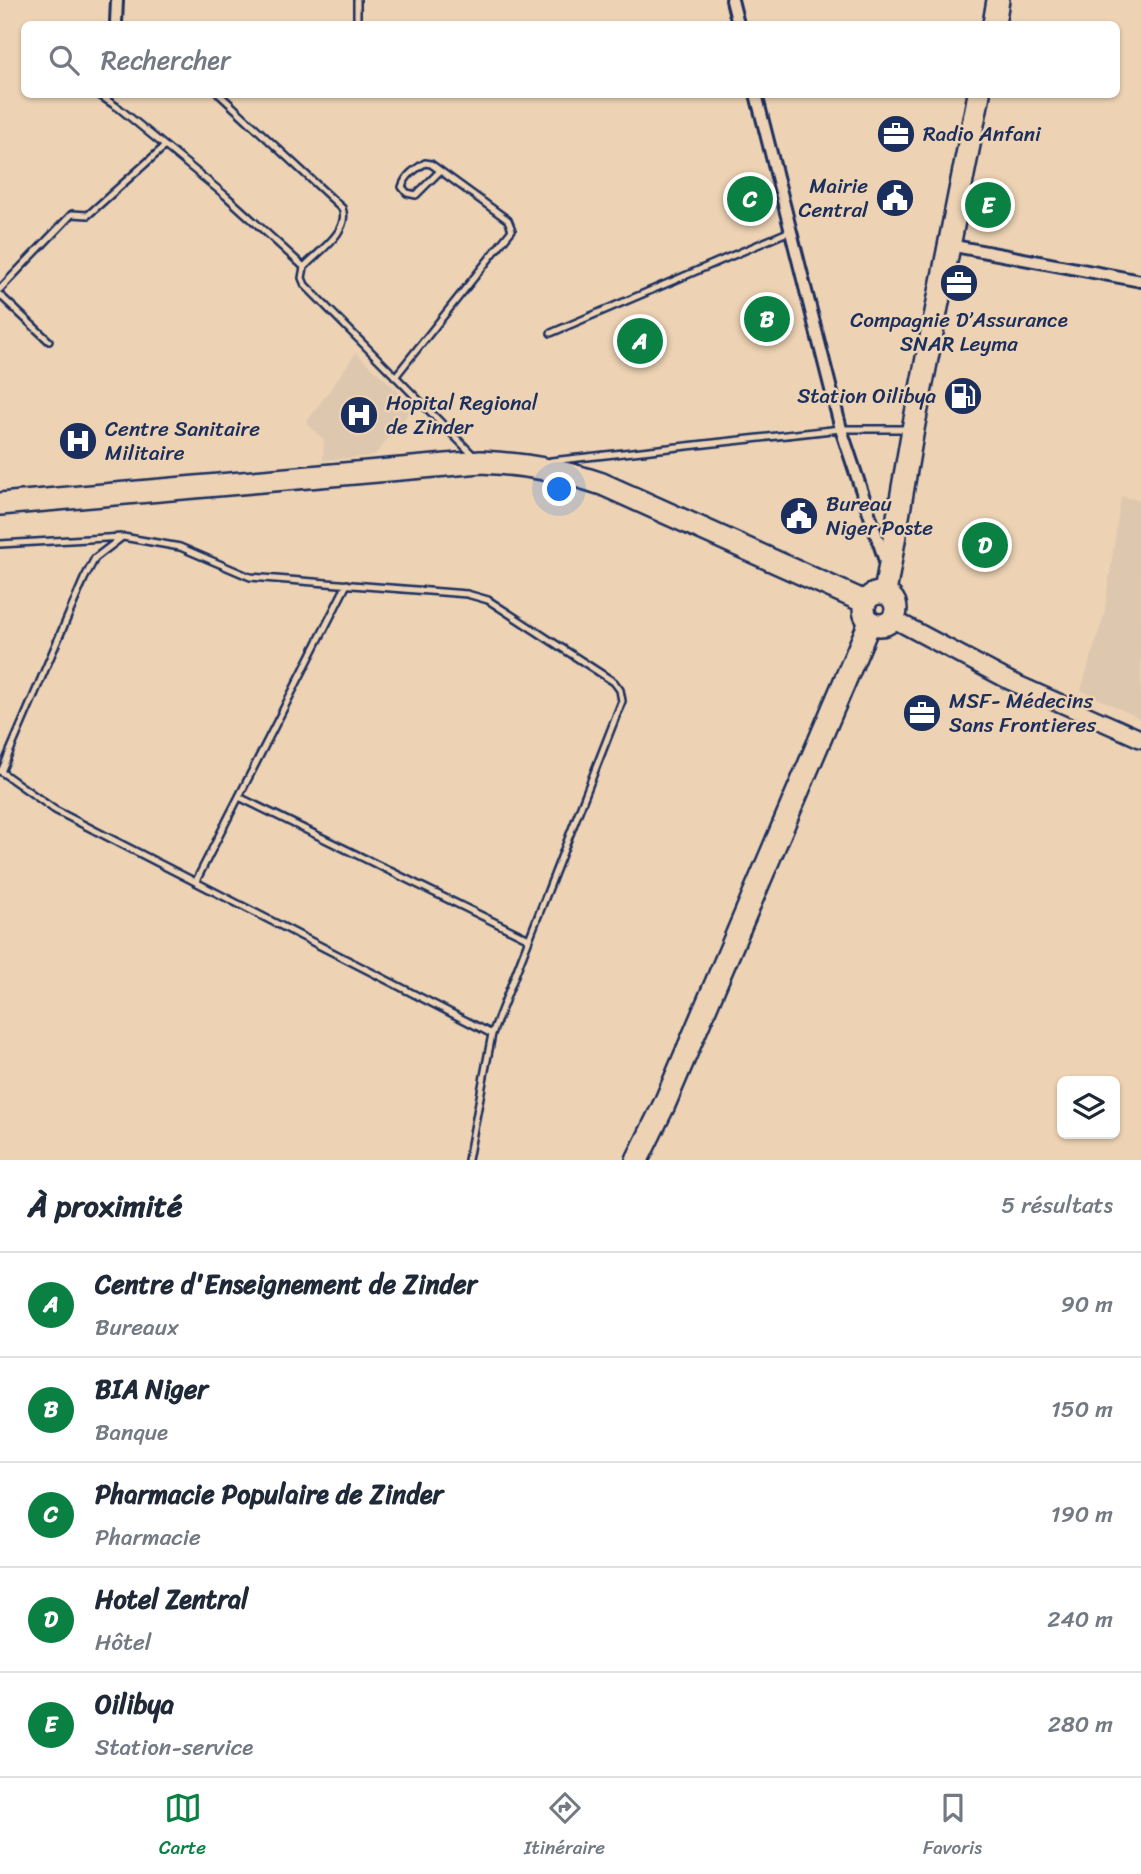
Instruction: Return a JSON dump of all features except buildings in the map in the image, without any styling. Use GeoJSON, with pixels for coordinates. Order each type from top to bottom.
{"type":"FeatureCollection","features":[{"type":"Feature","properties":{"kind":"highway"},"geometry":{"type":"LineString","coordinates":[[994,21],[999,0]]}},
{"type":"Feature","properties":{"kind":"highway"},"geometry":{"type":"LineString","coordinates":[[651,1160],[704,1024],[877,612],[888,571],[978,98]]}},
{"type":"Feature","properties":{"kind":"highway"},"geometry":{"type":"LineString","coordinates":[[0,504],[52,505],[524,464],[567,472],[602,484],[877,612]]}},
{"type":"Feature","properties":{"kind":"highway"},"geometry":{"type":"LineString","coordinates":[[484,468],[595,494],[877,612]]}},
{"type":"Feature","properties":{"kind":"highway"},"geometry":{"type":"LineString","coordinates":[[0,516],[52,505]]}},
{"type":"Feature","properties":{"kind":"highway"},"geometry":{"type":"LineString","coordinates":[[637,1160],[704,1024]]}},
{"type":"Feature","properties":{"kind":"street"},"geometry":{"type":"LineString","coordinates":[[116,21],[117,0]]}},
{"type":"Feature","properties":{"kind":"street"},"geometry":{"type":"LineString","coordinates":[[732,0],[737,21]]}},
{"type":"Feature","properties":{"kind":"street"},"geometry":{"type":"LineString","coordinates":[[757,98],[841,429],[888,571]]}},
{"type":"Feature","properties":{"kind":"street"},"geometry":{"type":"LineString","coordinates":[[949,245],[1141,281]]}},
{"type":"Feature","properties":{"kind":"street"},"geometry":{"type":"LineString","coordinates":[[877,612],[1010,681],[1141,739]]}},
{"type":"Feature","properties":{"kind":"lane"},"geometry":{"type":"LineString","coordinates":[[357,21],[358,0]]}},
{"type":"Feature","properties":{"kind":"lane"},"geometry":{"type":"LineString","coordinates":[[104,98],[226,196],[304,267]]}},
{"type":"Feature","properties":{"kind":"lane"},"geometry":{"type":"LineString","coordinates":[[223,98],[342,208],[346,216],[343,228],[304,267],[302,278],[305,285],[484,468]]}},
{"type":"Feature","properties":{"kind":"lane"},"geometry":{"type":"LineString","coordinates":[[0,289],[72,214],[88,215],[164,147]]}},
{"type":"Feature","properties":{"kind":"lane"},"geometry":{"type":"LineString","coordinates":[[395,377],[512,230],[508,220],[440,171],[425,163],[405,178],[402,187],[407,193],[416,195],[440,171]]}},
{"type":"Feature","properties":{"kind":"lane"},"geometry":{"type":"LineString","coordinates":[[551,333],[790,231]]}},
{"type":"Feature","properties":{"kind":"lane"},"geometry":{"type":"LineString","coordinates":[[0,295],[49,341]]}},
{"type":"Feature","properties":{"kind":"lane"},"geometry":{"type":"LineString","coordinates":[[524,464],[841,429],[913,429]]}},
{"type":"Feature","properties":{"kind":"lane"},"geometry":{"type":"LineString","coordinates":[[123,537],[95,558],[84,579],[1,771],[55,810],[492,1034]]}},
{"type":"Feature","properties":{"kind":"lane"},"geometry":{"type":"LineString","coordinates":[[0,544],[123,537],[180,547],[250,577],[445,591],[488,600],[614,682],[620,690],[622,701],[527,938],[492,1034],[468,1160]]}},
{"type":"Feature","properties":{"kind":"lane"},"geometry":{"type":"LineString","coordinates":[[195,881],[347,584]]}},
{"type":"Feature","properties":{"kind":"lane"},"geometry":{"type":"LineString","coordinates":[[239,797],[527,938]]}},
{"type":"Feature","properties":{"kind":"shaded area","name":"Hopital Regional de Zinder"},"geometry":{"type":"Polygon","coordinates":[[[356,353],[414,406],[374,456],[323,460],[324,440],[306,423],[356,353]]]}},
{"type":"Feature","properties":{"kind":"shaded area"},"geometry":{"type":"Polygon","coordinates":[[[1121,496],[1141,501],[1141,719],[1081,690],[1104,615],[1121,496]]]}},
{"type":"Feature","properties":{"kind":"place","name":"Radio Anfani"},"geometry":{"type":"Point","coordinates":[896,134]}},
{"type":"Feature","properties":{"kind":"place","name":"Mairie Central"},"geometry":{"type":"Point","coordinates":[895,198]}},
{"type":"Feature","properties":{"kind":"place","name":"Pharmacie Populaire de Zinder"},"geometry":{"type":"Point","coordinates":[750,199]}},
{"type":"Feature","properties":{"kind":"place","name":"Oilibya"},"geometry":{"type":"Point","coordinates":[988,205]}},
{"type":"Feature","properties":{"kind":"place","name":"Compagnie D’Assurance SNAR Leyma"},"geometry":{"type":"Point","coordinates":[959,283]}},
{"type":"Feature","properties":{"kind":"place","name":"BIA Niger"},"geometry":{"type":"Point","coordinates":[767,319]}},
{"type":"Feature","properties":{"kind":"place","name":"Centre d'Enseignement de Zinder"},"geometry":{"type":"Point","coordinates":[640,341]}},
{"type":"Feature","properties":{"kind":"place","name":"Station Oilibya"},"geometry":{"type":"Point","coordinates":[963,396]}},
{"type":"Feature","properties":{"kind":"place","name":"Hopital Regional de Zinder"},"geometry":{"type":"Point","coordinates":[359,415]}},
{"type":"Feature","properties":{"kind":"place","name":"Centre Sanitaire Militaire"},"geometry":{"type":"Point","coordinates":[78,441]}},
{"type":"Feature","properties":{"kind":"place","name":"Bureau Niger Poste"},"geometry":{"type":"Point","coordinates":[799,516]}},
{"type":"Feature","properties":{"kind":"place","name":"Hotel Zentral"},"geometry":{"type":"Point","coordinates":[985,545]}},
{"type":"Feature","properties":{"kind":"place","name":"MSF- Médecins Sans Frontieres"},"geometry":{"type":"Point","coordinates":[922,713]}}]}
